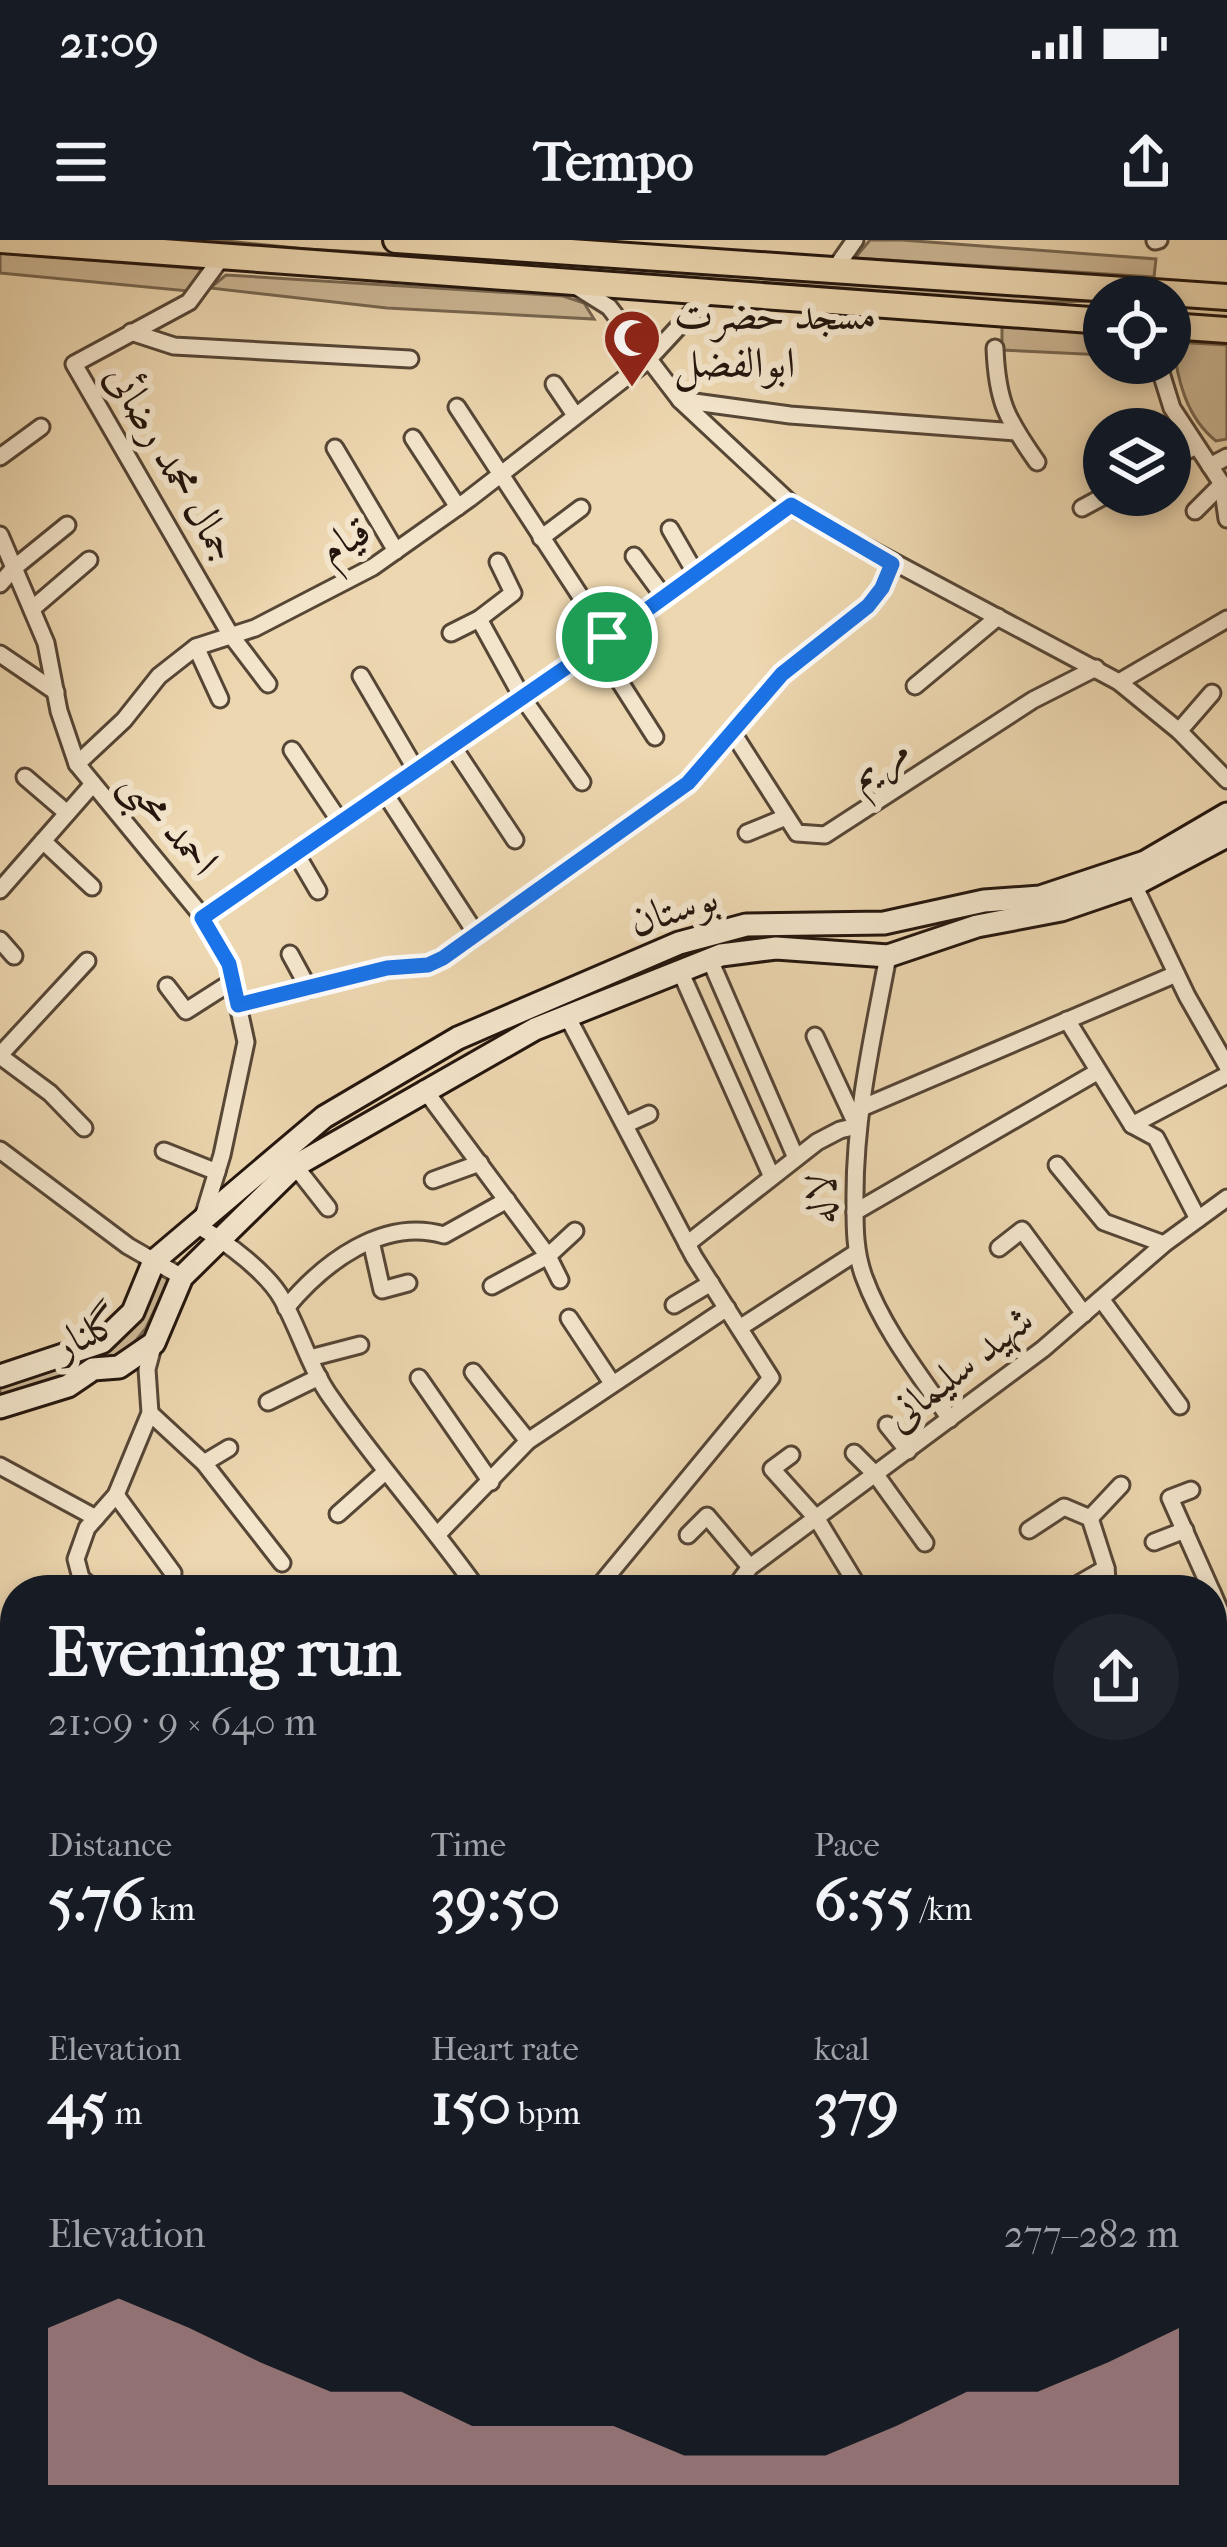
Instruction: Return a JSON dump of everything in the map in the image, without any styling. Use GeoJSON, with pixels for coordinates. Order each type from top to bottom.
{"type":"FeatureCollection","features":[{"type":"Feature","properties":{"kind":"main road"},"geometry":{"type":"LineString","coordinates":[[0,240],[1069,319],[1083,314]]}},
{"type":"Feature","properties":{"kind":"main road"},"geometry":{"type":"LineString","coordinates":[[396,240],[537,245],[834,270],[1083,302]]}},
{"type":"Feature","properties":{"kind":"main road"},"geometry":{"type":"LineString","coordinates":[[1191,299],[1227,297]]}},
{"type":"Feature","properties":{"kind":"main road"},"geometry":{"type":"LineString","coordinates":[[1191,327],[1227,330]]}},
{"type":"Feature","properties":{"kind":"street"},"geometry":{"type":"LineString","coordinates":[[834,270],[855,240]]}},
{"type":"Feature","properties":{"kind":"street","name":"جمال محمد رضائی"},"geometry":{"type":"LineString","coordinates":[[222,256],[189,302],[74,364],[230,634]]}},
{"type":"Feature","properties":{"kind":"street"},"geometry":{"type":"LineString","coordinates":[[570,282],[609,308],[680,400],[791,505],[892,564],[1119,682],[1179,730],[1227,780]]}},
{"type":"Feature","properties":{"kind":"street","name":"قیام"},"geometry":{"type":"LineString","coordinates":[[77,764],[124,720],[159,676],[196,647],[255,628],[373,567],[647,361],[710,293]]}},
{"type":"Feature","properties":{"kind":"street"},"geometry":{"type":"LineString","coordinates":[[131,332],[174,346],[410,359]]}},
{"type":"Feature","properties":{"kind":"street"},"geometry":{"type":"LineString","coordinates":[[995,348],[997,390],[1016,432],[1037,462]]}},
{"type":"Feature","properties":{"kind":"street"},"geometry":{"type":"LineString","coordinates":[[554,384],[575,415]]}},
{"type":"Feature","properties":{"kind":"street"},"geometry":{"type":"LineString","coordinates":[[1164,384],[1172,409],[1222,484],[1227,519]]}},
{"type":"Feature","properties":{"kind":"street"},"geometry":{"type":"LineString","coordinates":[[680,400],[790,415],[1016,432]]}},
{"type":"Feature","properties":{"kind":"street"},"geometry":{"type":"LineString","coordinates":[[457,407],[541,538],[655,737]]}},
{"type":"Feature","properties":{"kind":"street"},"geometry":{"type":"LineString","coordinates":[[0,457],[41,427]]}},
{"type":"Feature","properties":{"kind":"street"},"geometry":{"type":"LineString","coordinates":[[412,439],[458,507]]}},
{"type":"Feature","properties":{"kind":"street"},"geometry":{"type":"LineString","coordinates":[[1191,449],[1196,446]]}},
{"type":"Feature","properties":{"kind":"street"},"geometry":{"type":"LineString","coordinates":[[335,448],[396,551]]}},
{"type":"Feature","properties":{"kind":"street"},"geometry":{"type":"LineString","coordinates":[[1210,466],[1227,457]]}},
{"type":"Feature","properties":{"kind":"street"},"geometry":{"type":"LineString","coordinates":[[1196,511],[1222,484]]}},
{"type":"Feature","properties":{"kind":"street"},"geometry":{"type":"LineString","coordinates":[[202,918],[791,505]]}},
{"type":"Feature","properties":{"kind":"street"},"geometry":{"type":"LineString","coordinates":[[541,538],[581,508]]}},
{"type":"Feature","properties":{"kind":"street"},"geometry":{"type":"LineString","coordinates":[[0,584],[68,525]]}},
{"type":"Feature","properties":{"kind":"street"},"geometry":{"type":"LineString","coordinates":[[670,529],[696,574]]}},
{"type":"Feature","properties":{"kind":"street","name":"احمد محبی"},"geometry":{"type":"LineString","coordinates":[[0,535],[46,643],[77,764],[202,918],[229,964],[246,1042],[200,1227]]}},
{"type":"Feature","properties":{"kind":"street"},"geometry":{"type":"LineString","coordinates":[[634,556],[664,597]]}},
{"type":"Feature","properties":{"kind":"street"},"geometry":{"type":"LineString","coordinates":[[32,609],[89,560]]}},
{"type":"Feature","properties":{"kind":"street"},"geometry":{"type":"LineString","coordinates":[[451,634],[513,593],[498,562]]}},
{"type":"Feature","properties":{"kind":"street"},"geometry":{"type":"LineString","coordinates":[[238,1005],[387,968],[428,965],[477,935],[688,783],[782,674],[868,606],[892,564]]}},
{"type":"Feature","properties":{"kind":"street"},"geometry":{"type":"LineString","coordinates":[[915,686],[998,617]]}},
{"type":"Feature","properties":{"kind":"street"},"geometry":{"type":"LineString","coordinates":[[479,619],[522,697],[582,782]]}},
{"type":"Feature","properties":{"kind":"street"},"geometry":{"type":"LineString","coordinates":[[1119,682],[1227,619]]}},
{"type":"Feature","properties":{"kind":"street"},"geometry":{"type":"LineString","coordinates":[[230,634],[268,684]]}},
{"type":"Feature","properties":{"kind":"street"},"geometry":{"type":"LineString","coordinates":[[196,647],[220,700]]}},
{"type":"Feature","properties":{"kind":"street"},"geometry":{"type":"LineString","coordinates":[[0,654],[56,692]]}},
{"type":"Feature","properties":{"kind":"street","name":"مریم"},"geometry":{"type":"LineString","coordinates":[[787,817],[797,833],[825,836],[1033,700],[1096,668]]}},
{"type":"Feature","properties":{"kind":"street"},"geometry":{"type":"LineString","coordinates":[[361,676],[416,770]]}},
{"type":"Feature","properties":{"kind":"street"},"geometry":{"type":"LineString","coordinates":[[1179,730],[1212,693]]}},
{"type":"Feature","properties":{"kind":"street"},"geometry":{"type":"LineString","coordinates":[[733,733],[787,817],[747,833]]}},
{"type":"Feature","properties":{"kind":"street"},"geometry":{"type":"LineString","coordinates":[[452,746],[515,840]]}},
{"type":"Feature","properties":{"kind":"street"},"geometry":{"type":"LineString","coordinates":[[292,750],[341,823]]}},
{"type":"Feature","properties":{"kind":"street"},"geometry":{"type":"LineString","coordinates":[[25,777],[67,813]]}},
{"type":"Feature","properties":{"kind":"street"},"geometry":{"type":"LineString","coordinates":[[0,890],[93,784]]}},
{"type":"Feature","properties":{"kind":"street"},"geometry":{"type":"LineString","coordinates":[[384,792],[477,935]]}},
{"type":"Feature","properties":{"kind":"street","name":"بوستان"},"geometry":{"type":"LineString","coordinates":[[200,1227],[324,1117],[458,1038],[679,943],[746,925],[884,923],[984,901],[1040,897],[1145,862],[1227,814]]}},
{"type":"Feature","properties":{"kind":"street","name":"بوستان"},"geometry":{"type":"LineString","coordinates":[[222,1239],[295,1166],[424,1089],[566,1016],[710,960],[776,948],[888,956],[977,926],[1061,910],[1134,885],[1227,836]]}},
{"type":"Feature","properties":{"kind":"street"},"geometry":{"type":"LineString","coordinates":[[43,841],[92,887]]}},
{"type":"Feature","properties":{"kind":"street"},"geometry":{"type":"LineString","coordinates":[[297,855],[318,891]]}},
{"type":"Feature","properties":{"kind":"street"},"geometry":{"type":"LineString","coordinates":[[1134,885],[1227,1066]]}},
{"type":"Feature","properties":{"kind":"street"},"geometry":{"type":"LineString","coordinates":[[0,940],[14,956]]}},
{"type":"Feature","properties":{"kind":"street"},"geometry":{"type":"LineString","coordinates":[[290,954],[309,988]]}},
{"type":"Feature","properties":{"kind":"street","name":"لاله"},"geometry":{"type":"LineString","coordinates":[[888,956],[858,1118],[857,1252],[881,1317],[950,1419]]}},
{"type":"Feature","properties":{"kind":"street"},"geometry":{"type":"LineString","coordinates":[[710,960],[796,1158]]}},
{"type":"Feature","properties":{"kind":"street"},"geometry":{"type":"LineString","coordinates":[[84,1128],[50,1093],[0,1055],[87,961]]}},
{"type":"Feature","properties":{"kind":"street"},"geometry":{"type":"LineString","coordinates":[[681,973],[772,1177]]}},
{"type":"Feature","properties":{"kind":"street"},"geometry":{"type":"LineString","coordinates":[[687,1244],[796,1158],[858,1118],[1176,974]]}},
{"type":"Feature","properties":{"kind":"street"},"geometry":{"type":"LineString","coordinates":[[167,986],[186,1011],[233,981]]}},
{"type":"Feature","properties":{"kind":"street"},"geometry":{"type":"LineString","coordinates":[[566,1016],[687,1244],[771,1378],[608,1575]]}},
{"type":"Feature","properties":{"kind":"street"},"geometry":{"type":"LineString","coordinates":[[1067,1020],[1132,1124],[1156,1138],[1198,1219]]}},
{"type":"Feature","properties":{"kind":"street"},"geometry":{"type":"LineString","coordinates":[[814,1036],[858,1118]]}},
{"type":"Feature","properties":{"kind":"street"},"geometry":{"type":"LineString","coordinates":[[855,1212],[1096,1072]]}},
{"type":"Feature","properties":{"kind":"street"},"geometry":{"type":"LineString","coordinates":[[1132,1124],[1227,1075]]}},
{"type":"Feature","properties":{"kind":"street"},"geometry":{"type":"LineString","coordinates":[[424,1089],[548,1256],[560,1280]]}},
{"type":"Feature","properties":{"kind":"street"},"geometry":{"type":"LineString","coordinates":[[627,1124],[649,1114]]}},
{"type":"Feature","properties":{"kind":"street"},"geometry":{"type":"LineString","coordinates":[[0,1150],[128,1246],[182,1277]]}},
{"type":"Feature","properties":{"kind":"street"},"geometry":{"type":"LineString","coordinates":[[164,1151],[217,1172]]}},
{"type":"Feature","properties":{"kind":"street"},"geometry":{"type":"LineString","coordinates":[[433,1180],[480,1163]]}},
{"type":"Feature","properties":{"kind":"street"},"geometry":{"type":"LineString","coordinates":[[1057,1165],[1104,1222],[1164,1244]]}},
{"type":"Feature","properties":{"kind":"street"},"geometry":{"type":"LineString","coordinates":[[295,1166],[328,1208]]}},
{"type":"Feature","properties":{"kind":"street","name":"شهید سلیمانی"},"geometry":{"type":"LineString","coordinates":[[744,1575],[950,1419],[1227,1198]]}},
{"type":"Feature","properties":{"kind":"street"},"geometry":{"type":"LineString","coordinates":[[286,1308],[313,1276],[371,1241],[422,1228],[444,1235],[507,1200]]}},
{"type":"Feature","properties":{"kind":"street"},"geometry":{"type":"LineString","coordinates":[[200,1227],[222,1239],[280,1294],[319,1377],[384,1473],[467,1575]]}},
{"type":"Feature","properties":{"kind":"street","name":"گلنار"},"geometry":{"type":"LineString","coordinates":[[0,1376],[102,1342],[133,1312],[154,1262],[200,1227]]}},
{"type":"Feature","properties":{"kind":"street"},"geometry":{"type":"LineString","coordinates":[[999,1248],[1022,1230],[1084,1314]]}},
{"type":"Feature","properties":{"kind":"street"},"geometry":{"type":"LineString","coordinates":[[492,1286],[548,1256],[575,1231]]}},
{"type":"Feature","properties":{"kind":"street","name":"گلنار"},"geometry":{"type":"LineString","coordinates":[[0,1407],[68,1386],[93,1369],[118,1367],[154,1342],[182,1277],[222,1239]]}},
{"type":"Feature","properties":{"kind":"street"},"geometry":{"type":"LineString","coordinates":[[371,1241],[382,1290],[408,1283]]}},
{"type":"Feature","properties":{"kind":"street"},"geometry":{"type":"LineString","coordinates":[[741,1328],[857,1252]]}},
{"type":"Feature","properties":{"kind":"street"},"geometry":{"type":"LineString","coordinates":[[674,1305],[711,1282]]}},
{"type":"Feature","properties":{"kind":"street"},"geometry":{"type":"LineString","coordinates":[[1101,1299],[1180,1406]]}},
{"type":"Feature","properties":{"kind":"street"},"geometry":{"type":"LineString","coordinates":[[438,1534],[528,1441],[727,1308]]}},
{"type":"Feature","properties":{"kind":"street"},"geometry":{"type":"LineString","coordinates":[[569,1318],[612,1383]]}},
{"type":"Feature","properties":{"kind":"street"},"geometry":{"type":"LineString","coordinates":[[80,1575],[76,1559],[87,1528],[116,1496],[150,1413],[147,1369],[154,1342]]}},
{"type":"Feature","properties":{"kind":"street"},"geometry":{"type":"LineString","coordinates":[[310,1358],[360,1345]]}},
{"type":"Feature","properties":{"kind":"street"},"geometry":{"type":"LineString","coordinates":[[473,1372],[528,1441]]}},
{"type":"Feature","properties":{"kind":"street"},"geometry":{"type":"LineString","coordinates":[[268,1402],[319,1377]]}},
{"type":"Feature","properties":{"kind":"street"},"geometry":{"type":"LineString","coordinates":[[419,1378],[491,1481]]}},
{"type":"Feature","properties":{"kind":"street"},"geometry":{"type":"LineString","coordinates":[[150,1413],[204,1463],[282,1563]]}},
{"type":"Feature","properties":{"kind":"street"},"geometry":{"type":"LineString","coordinates":[[887,1425],[908,1451]]}},
{"type":"Feature","properties":{"kind":"street"},"geometry":{"type":"LineString","coordinates":[[204,1463],[229,1448]]}},
{"type":"Feature","properties":{"kind":"street"},"geometry":{"type":"LineString","coordinates":[[854,1454],[876,1475],[925,1543]]}},
{"type":"Feature","properties":{"kind":"street"},"geometry":{"type":"LineString","coordinates":[[791,1455],[772,1469],[817,1519],[851,1575]]}},
{"type":"Feature","properties":{"kind":"street"},"geometry":{"type":"LineString","coordinates":[[0,1466],[96,1518]]}},
{"type":"Feature","properties":{"kind":"street"},"geometry":{"type":"LineString","coordinates":[[338,1514],[384,1473]]}},
{"type":"Feature","properties":{"kind":"street"},"geometry":{"type":"LineString","coordinates":[[1090,1519],[1121,1485]]}},
{"type":"Feature","properties":{"kind":"street"},"geometry":{"type":"LineString","coordinates":[[1191,1490],[1170,1498],[1205,1575]]}},
{"type":"Feature","properties":{"kind":"street"},"geometry":{"type":"LineString","coordinates":[[116,1496],[173,1573]]}},
{"type":"Feature","properties":{"kind":"street"},"geometry":{"type":"LineString","coordinates":[[1030,1530],[1064,1507],[1090,1519],[1107,1575]]}},
{"type":"Feature","properties":{"kind":"street"},"geometry":{"type":"LineString","coordinates":[[688,1534],[707,1516],[750,1567]]}},
{"type":"Feature","properties":{"kind":"street"},"geometry":{"type":"LineString","coordinates":[[1154,1542],[1185,1530]]}},
{"type":"Feature","properties":{"kind":"street"},"geometry":{"type":"LineString","coordinates":[[1094,1575],[1106,1568]]}},
{"type":"Feature","properties":{"kind":"shaded area"},"geometry":{"type":"Polygon","coordinates":[[[121,240],[217,240],[1083,299],[961,303],[121,240]]]}},
{"type":"Feature","properties":{"kind":"shaded area"},"geometry":{"type":"Polygon","coordinates":[[[870,240],[902,240],[1156,259],[1154,276],[1138,276],[855,258],[870,240]]]}},
{"type":"Feature","properties":{"kind":"shaded area"},"geometry":{"type":"Polygon","coordinates":[[[0,253],[202,269],[188,291],[0,273],[0,253]]]}},
{"type":"Feature","properties":{"kind":"shaded area"},"geometry":{"type":"Polygon","coordinates":[[[226,275],[563,296],[584,303],[594,319],[387,308],[210,288],[226,275]]]}},
{"type":"Feature","properties":{"kind":"shaded area"},"geometry":{"type":"Polygon","coordinates":[[[1002,325],[1083,330],[1083,354],[1002,350],[1002,325]]]}},
{"type":"Feature","properties":{"kind":"shaded area"},"geometry":{"type":"Polygon","coordinates":[[[1191,343],[1227,345],[1227,439],[1216,441],[1190,408],[1180,384],[1191,384],[1191,343]]]}},
{"type":"Feature","properties":{"kind":"shaded area"},"geometry":{"type":"Polygon","coordinates":[[[154,1271],[170,1278],[146,1328],[125,1354],[0,1400],[0,1381],[105,1347],[154,1271]]]}},
{"type":"Feature","properties":{"kind":"place","name":"مسجد حضرت ابوالفضل"},"geometry":{"type":"Point","coordinates":[632,389]}},
{"type":"Feature","properties":{"kind":"route"},"geometry":{"type":"LineString","coordinates":[[791,505],[892,564],[868,606],[782,674],[688,783],[465,944],[428,965],[387,968],[238,1005],[229,964],[202,918],[607,637],[791,505]]}}]}
